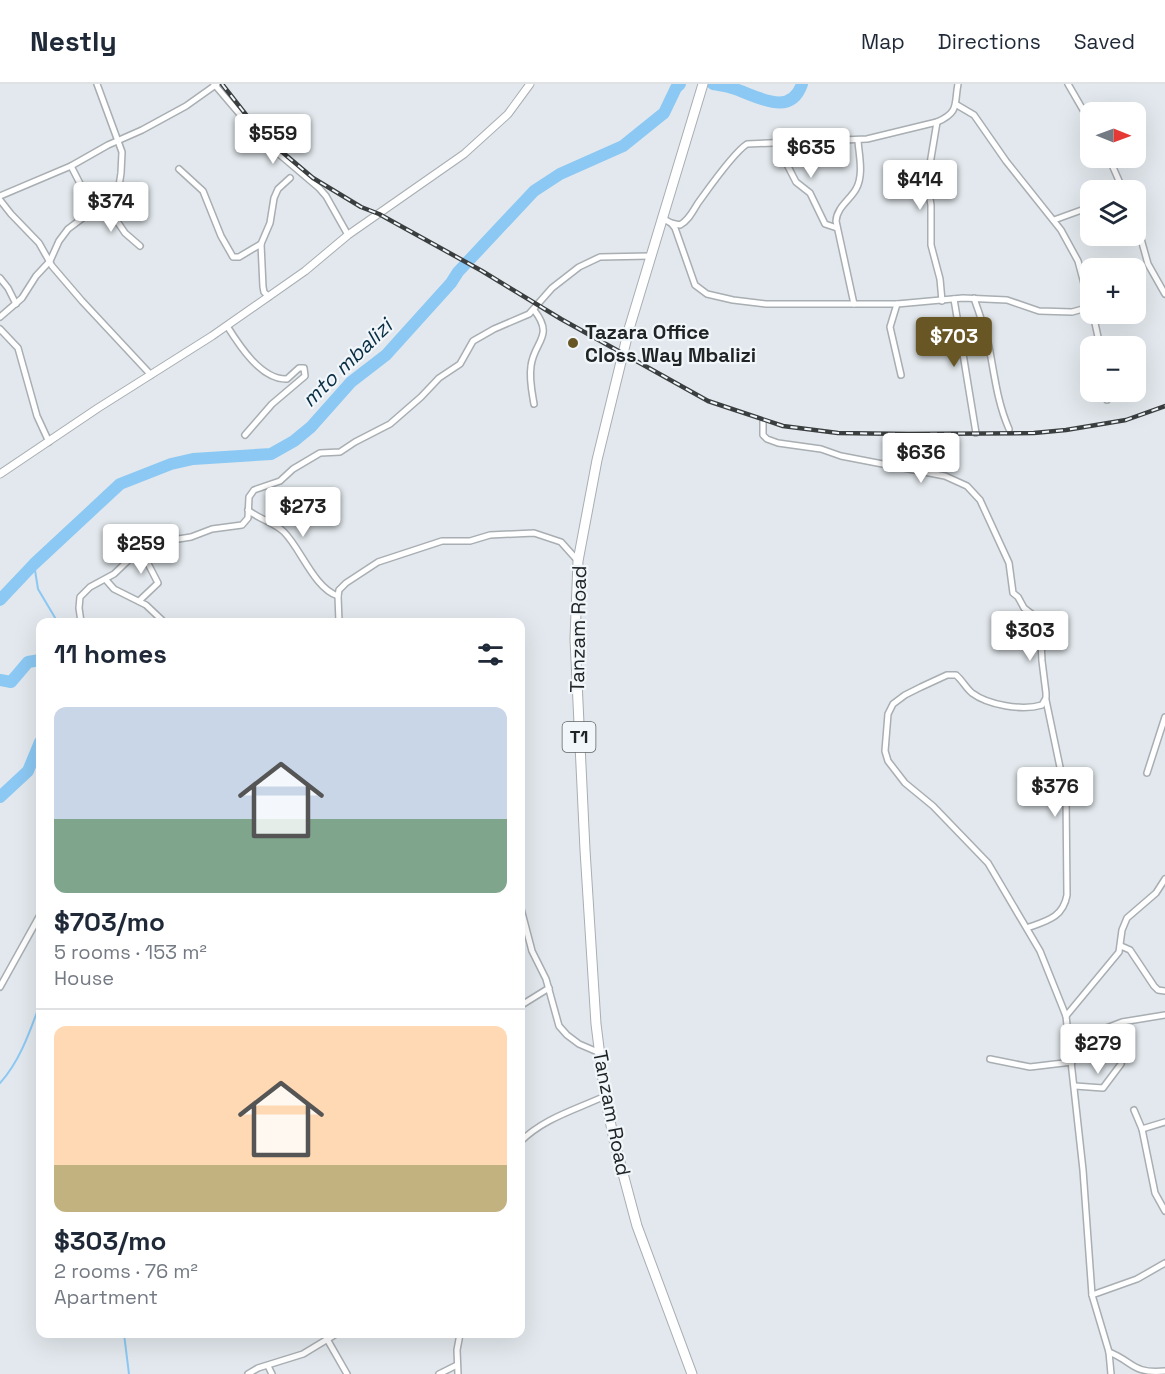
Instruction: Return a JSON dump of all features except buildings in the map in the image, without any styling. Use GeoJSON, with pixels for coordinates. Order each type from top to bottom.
{"type":"FeatureCollection","features":[{"type":"Feature","properties":{"kind":"highway","name":"Tanzam Road"},"geometry":{"type":"LineString","coordinates":[[692,1374],[637,1226],[605,1096],[586,873],[575,675],[578,561],[597,460],[629,329],[703,84]]}},
{"type":"Feature","properties":{"kind":"main road"},"geometry":{"type":"LineString","coordinates":[[0,474],[227,326],[269,297],[348,235],[464,154],[508,114],[530,84]]}},
{"type":"Feature","properties":{"kind":"street"},"geometry":{"type":"LineString","coordinates":[[0,317],[16,304],[50,261],[59,241],[68,229],[104,202],[121,179],[122,156],[97,84]]}},
{"type":"Feature","properties":{"kind":"street"},"geometry":{"type":"LineString","coordinates":[[151,375],[82,301],[50,261],[39,243],[10,214],[0,198],[71,166],[104,147],[180,110],[216,84],[259,137],[327,196],[348,235]]}},
{"type":"Feature","properties":{"kind":"street"},"geometry":{"type":"LineString","coordinates":[[662,218],[680,225],[687,220],[744,146],[858,141],[937,122],[952,112],[957,105],[958,84]]}},
{"type":"Feature","properties":{"kind":"street"},"geometry":{"type":"LineString","coordinates":[[1068,84],[1080,105]]}},
{"type":"Feature","properties":{"kind":"street"},"geometry":{"type":"LineString","coordinates":[[957,105],[974,115],[1006,161],[1054,220],[1080,268]]}},
{"type":"Feature","properties":{"kind":"street"},"geometry":{"type":"LineString","coordinates":[[937,122],[927,182],[931,205],[931,245],[939,273],[942,301]]}},
{"type":"Feature","properties":{"kind":"street"},"geometry":{"type":"LineString","coordinates":[[854,304],[836,221],[837,212],[856,190],[859,181],[858,141]]}},
{"type":"Feature","properties":{"kind":"street"},"geometry":{"type":"LineString","coordinates":[[776,143],[796,182],[810,193],[825,224],[837,228]]}},
{"type":"Feature","properties":{"kind":"street"},"geometry":{"type":"LineString","coordinates":[[71,166],[93,209]]}},
{"type":"Feature","properties":{"kind":"street"},"geometry":{"type":"LineString","coordinates":[[179,169],[202,191],[221,236],[233,257],[239,257],[261,244]]}},
{"type":"Feature","properties":{"kind":"street"},"geometry":{"type":"LineString","coordinates":[[269,297],[263,287],[261,244],[270,224],[274,198],[290,178]]}},
{"type":"Feature","properties":{"kind":"street"},"geometry":{"type":"LineString","coordinates":[[104,202],[125,233],[140,246]]}},
{"type":"Feature","properties":{"kind":"street"},"geometry":{"type":"LineString","coordinates":[[1054,220],[1080,211]]}},
{"type":"Feature","properties":{"kind":"street"},"geometry":{"type":"LineString","coordinates":[[671,223],[685,256],[691,278],[698,289],[707,294],[734,300],[766,304],[897,304],[974,298],[1007,300],[1039,311],[1072,312],[1080,309]]}},
{"type":"Feature","properties":{"kind":"street"},"geometry":{"type":"LineString","coordinates":[[1143,246],[1148,264],[1165,294]]}},
{"type":"Feature","properties":{"kind":"street"},"geometry":{"type":"LineString","coordinates":[[80,618],[80,597],[90,587],[106,580],[141,550],[165,541],[191,537],[208,530],[242,525],[247,520],[249,497],[254,490],[280,481],[292,469],[320,453],[340,452],[390,424],[439,378],[460,364],[473,341],[494,329],[523,318],[534,310],[552,288],[579,267],[600,257],[650,256]]}},
{"type":"Feature","properties":{"kind":"street"},"geometry":{"type":"LineString","coordinates":[[0,278],[16,304]]}},
{"type":"Feature","properties":{"kind":"street"},"geometry":{"type":"LineString","coordinates":[[974,298],[988,342],[995,386],[1003,416],[1010,429]]}},
{"type":"Feature","properties":{"kind":"street"},"geometry":{"type":"LineString","coordinates":[[954,299],[976,433]]}},
{"type":"Feature","properties":{"kind":"street"},"geometry":{"type":"LineString","coordinates":[[897,304],[890,327],[901,375]]}},
{"type":"Feature","properties":{"kind":"street"},"geometry":{"type":"LineString","coordinates":[[534,310],[541,319],[544,333],[531,367],[534,404]]}},
{"type":"Feature","properties":{"kind":"street"},"geometry":{"type":"LineString","coordinates":[[227,326],[256,363],[276,378],[287,379],[299,368],[304,368],[306,371],[305,376],[272,404],[245,435]]}},
{"type":"Feature","properties":{"kind":"street"},"geometry":{"type":"LineString","coordinates":[[0,329],[18,348],[37,416],[49,442]]}},
{"type":"Feature","properties":{"kind":"street"},"geometry":{"type":"LineString","coordinates":[[763,422],[764,435],[770,441],[826,450],[838,455],[945,476],[971,490],[980,500],[1009,563],[1013,593],[1040,624],[1046,698],[1066,796],[1066,905],[1060,913],[1027,928]]}},
{"type":"Feature","properties":{"kind":"street"},"geometry":{"type":"LineString","coordinates":[[248,510],[285,533],[319,581],[330,593],[338,596]]}},
{"type":"Feature","properties":{"kind":"street"},"geometry":{"type":"LineString","coordinates":[[339,618],[339,590],[346,583],[378,562],[448,540],[470,541],[490,535],[534,533],[561,542],[578,561]]}},
{"type":"Feature","properties":{"kind":"street"},"geometry":{"type":"LineString","coordinates":[[139,601],[158,583],[141,550]]}},
{"type":"Feature","properties":{"kind":"street"},"geometry":{"type":"LineString","coordinates":[[106,580],[114,589],[152,609],[160,618]]}},
{"type":"Feature","properties":{"kind":"street"},"geometry":{"type":"LineString","coordinates":[[1046,698],[1043,704],[1036,706],[992,702],[972,693],[956,675],[950,674],[898,700],[891,708],[888,714],[885,751],[888,761],[905,783],[933,806],[988,863],[1040,951],[1066,1016],[1075,1086],[1092,1295],[1109,1352],[1111,1374]]}},
{"type":"Feature","properties":{"kind":"street"},"geometry":{"type":"LineString","coordinates":[[1147,773],[1165,717]]}},
{"type":"Feature","properties":{"kind":"street"},"geometry":{"type":"LineString","coordinates":[[1066,1016],[1116,956],[1121,946],[1122,930],[1127,918],[1156,893],[1165,879]]}},
{"type":"Feature","properties":{"kind":"street"},"geometry":{"type":"LineString","coordinates":[[0,987],[36,922]]}},
{"type":"Feature","properties":{"kind":"street"},"geometry":{"type":"LineString","coordinates":[[525,924],[532,951],[546,979],[555,1015],[562,1030],[579,1044],[600,1053]]}},
{"type":"Feature","properties":{"kind":"street"},"geometry":{"type":"LineString","coordinates":[[1121,946],[1130,950],[1154,986],[1158,990],[1165,991]]}},
{"type":"Feature","properties":{"kind":"street"},"geometry":{"type":"LineString","coordinates":[[525,1003],[549,988]]}},
{"type":"Feature","properties":{"kind":"street"},"geometry":{"type":"LineString","coordinates":[[1101,1030],[1122,1022],[1165,1015]]}},
{"type":"Feature","properties":{"kind":"street"},"geometry":{"type":"LineString","coordinates":[[990,1059],[1030,1067],[1072,1062]]}},
{"type":"Feature","properties":{"kind":"street"},"geometry":{"type":"LineString","coordinates":[[1075,1086],[1103,1088],[1121,1064]]}},
{"type":"Feature","properties":{"kind":"street"},"geometry":{"type":"LineString","coordinates":[[525,1138],[561,1114],[605,1096]]}},
{"type":"Feature","properties":{"kind":"street"},"geometry":{"type":"LineString","coordinates":[[1134,1110],[1142,1129],[1155,1193],[1165,1211]]}},
{"type":"Feature","properties":{"kind":"street"},"geometry":{"type":"LineString","coordinates":[[1142,1129],[1165,1122]]}},
{"type":"Feature","properties":{"kind":"street"},"geometry":{"type":"LineString","coordinates":[[1092,1295],[1137,1279],[1165,1263]]}},
{"type":"Feature","properties":{"kind":"street"},"geometry":{"type":"LineString","coordinates":[[458,1374],[460,1338]]}},
{"type":"Feature","properties":{"kind":"street"},"geometry":{"type":"LineString","coordinates":[[248,1374],[258,1368],[303,1354],[327,1339],[347,1374]]}},
{"type":"Feature","properties":{"kind":"street"},"geometry":{"type":"LineString","coordinates":[[1109,1352],[1140,1371],[1155,1373],[1165,1371]]}},
{"type":"Feature","properties":{"kind":"street"},"geometry":{"type":"LineString","coordinates":[[439,1374],[457,1365]]}},
{"type":"Feature","properties":{"kind":"street"},"geometry":{"type":"LineString","coordinates":[[268,1366],[272,1374]]}},
{"type":"Feature","properties":{"kind":"waterway","name":"mto mbalizi"},"geometry":{"type":"LineString","coordinates":[[0,600],[34,564],[120,484],[171,464],[193,459],[271,454],[294,441],[311,427],[351,382],[386,355],[451,283],[458,272],[534,191],[560,174],[623,146],[664,113],[680,84]]}},
{"type":"Feature","properties":{"kind":"waterway","name":"mto mbalizi"},"geometry":{"type":"LineString","coordinates":[[713,84],[772,102],[789,100],[797,95],[802,84]]}},
{"type":"Feature","properties":{"kind":"waterway"},"geometry":{"type":"LineString","coordinates":[[34,564],[38,589],[55,618]]}},
{"type":"Feature","properties":{"kind":"waterway","name":"mto mbalizi"},"geometry":{"type":"LineString","coordinates":[[0,680],[11,682],[28,662],[36,661]]}},
{"type":"Feature","properties":{"kind":"waterway","name":"mto mbalizi"},"geometry":{"type":"LineString","coordinates":[[0,797],[28,771],[36,752]]}},
{"type":"Feature","properties":{"kind":"waterway"},"geometry":{"type":"LineString","coordinates":[[0,1083],[19,1055],[36,1014]]}},
{"type":"Feature","properties":{"kind":"waterway"},"geometry":{"type":"LineString","coordinates":[[124,1338],[129,1374]]}},
{"type":"Feature","properties":{"kind":"railway"},"geometry":{"type":"LineString","coordinates":[[222,84],[262,135],[313,178],[361,207],[379,214],[482,271],[561,319],[708,401],[783,426],[838,433],[908,434],[1034,433],[1066,430],[1126,420],[1165,406]]}},
{"type":"Feature","properties":{"kind":"place","name":"Tazara Office Closs Way Mbalizi"},"geometry":{"type":"Point","coordinates":[573,343]}}]}
